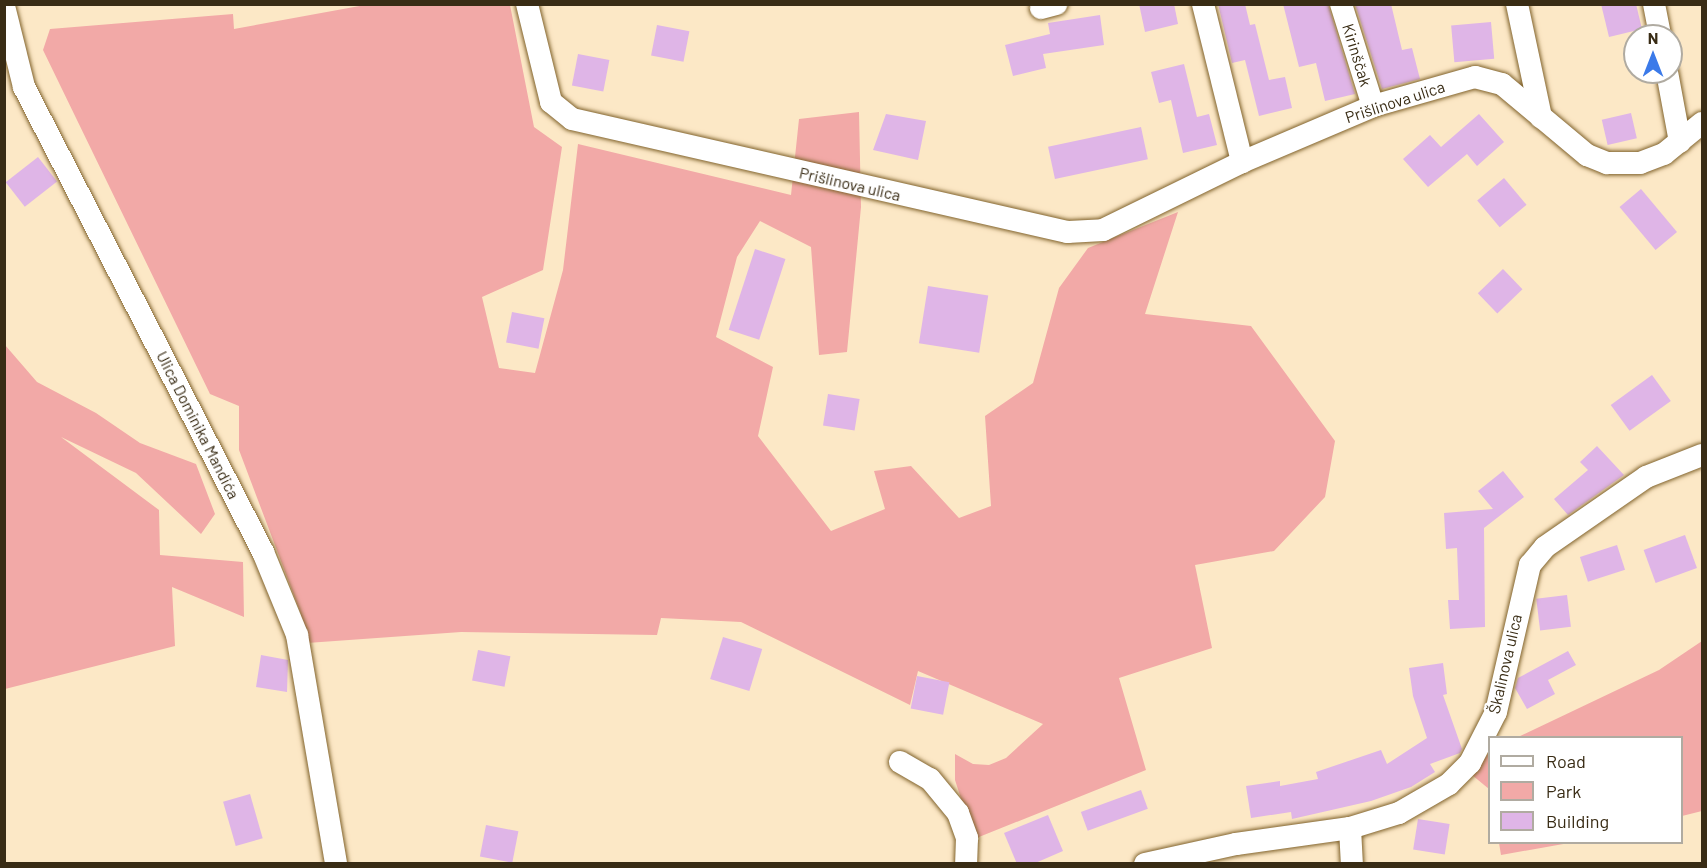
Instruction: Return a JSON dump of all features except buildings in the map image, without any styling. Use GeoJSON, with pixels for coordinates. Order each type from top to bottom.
{"type":"FeatureCollection","features":[{"type":"Feature","properties":{"kind":"street","name":"Prišlinova ulica"},"geometry":{"type":"LineString","coordinates":[[527,4],[550,102],[572,119],[970,212],[1067,232],[1094,232],[1242,162],[1373,106],[1484,77],[1502,84],[1587,155],[1607,163],[1651,160],[1680,142],[1702,123]]}},
{"type":"Feature","properties":{"kind":"street"},"geometry":{"type":"LineString","coordinates":[[1203,4],[1242,162]]}},
{"type":"Feature","properties":{"kind":"street","name":"Kirinščak"},"geometry":{"type":"LineString","coordinates":[[1341,4],[1373,106]]}},
{"type":"Feature","properties":{"kind":"street"},"geometry":{"type":"LineString","coordinates":[[1517,4],[1541,117]]}},
{"type":"Feature","properties":{"kind":"street"},"geometry":{"type":"LineString","coordinates":[[1654,4],[1658,24]]}},
{"type":"Feature","properties":{"kind":"street","name":"Ulica Dominika Mandića"},"geometry":{"type":"LineString","coordinates":[[4,6],[24,87],[263,552],[297,635],[336,864]]}},
{"type":"Feature","properties":{"kind":"street"},"geometry":{"type":"LineString","coordinates":[[1669,84],[1680,142]]}},
{"type":"Feature","properties":{"kind":"street","name":"Škalinova ulica"},"geometry":{"type":"LineString","coordinates":[[1145,864],[1236,844],[1350,828],[1399,813],[1429,798],[1470,762],[1497,712],[1525,577],[1545,547],[1646,477],[1702,455]]}},
{"type":"Feature","properties":{"kind":"street"},"geometry":{"type":"LineString","coordinates":[[900,762],[930,779],[957,813],[967,838],[966,864]]}},
{"type":"Feature","properties":{"kind":"street"},"geometry":{"type":"LineString","coordinates":[[1350,828],[1352,864]]}},
{"type":"Feature","properties":{"kind":"green space"},"geometry":{"type":"Polygon","coordinates":[[[365,5],[510,5],[534,127],[562,147],[543,270],[482,297],[499,368],[535,373],[563,270],[578,144],[791,195],[799,119],[859,112],[861,207],[847,352],[819,355],[811,247],[760,221],[737,257],[716,337],[773,367],[758,436],[831,531],[885,509],[874,471],[911,466],[959,518],[991,506],[985,416],[1033,383],[1059,288],[1088,248],[1178,212],[1145,314],[1251,326],[1335,441],[1325,497],[1274,551],[1195,565],[1212,648],[1119,678],[1146,770],[974,839],[955,780],[955,754],[973,764],[989,765],[1006,758],[1043,724],[918,671],[910,705],[741,622],[661,618],[657,635],[461,632],[293,644],[301,614],[239,450],[239,406],[210,394],[43,50],[50,29],[233,14],[234,29],[365,5]]]}},
{"type":"Feature","properties":{"kind":"green space"},"geometry":{"type":"Polygon","coordinates":[[[5,345],[37,382],[96,413],[140,443],[196,464],[215,514],[201,534],[136,473],[61,437],[159,510],[160,555],[243,562],[244,617],[172,587],[175,646],[5,689],[5,345]]]}},
{"type":"Feature","properties":{"kind":"green space"},"geometry":{"type":"Polygon","coordinates":[[[1702,641],[1702,811],[1683,816],[1683,736],[1520,736],[1659,670],[1702,641]]]}},
{"type":"Feature","properties":{"kind":"green space"},"geometry":{"type":"Polygon","coordinates":[[[1488,754],[1488,788],[1472,775],[1488,754]]]}},
{"type":"Feature","properties":{"kind":"green space"},"geometry":{"type":"Polygon","coordinates":[[[1499,844],[1563,844],[1501,855],[1499,844]]]}}]}
